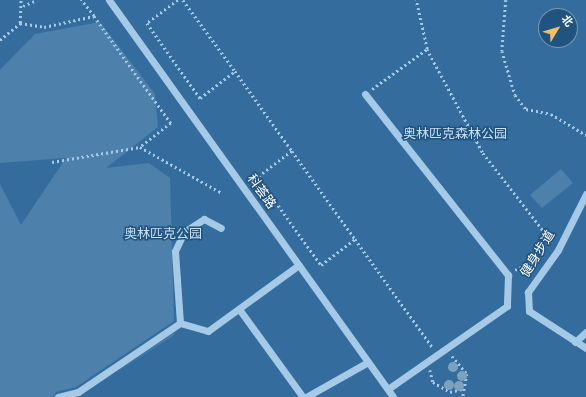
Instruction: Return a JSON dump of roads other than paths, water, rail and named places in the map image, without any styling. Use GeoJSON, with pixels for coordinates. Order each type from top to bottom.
{"type":"FeatureCollection","features":[{"type":"Feature","properties":{"kind":"street","name":"科荟路"},"geometry":{"type":"LineString","coordinates":[[109,0],[393,397]]}},
{"type":"Feature","properties":{"kind":"street"},"geometry":{"type":"LineString","coordinates":[[365,94],[507,274],[507,306],[388,389]]}},
{"type":"Feature","properties":{"kind":"street","name":"健身步道"},"geometry":{"type":"LineString","coordinates":[[586,194],[558,250],[528,292],[529,310],[586,348]]}},
{"type":"Feature","properties":{"kind":"street"},"geometry":{"type":"LineString","coordinates":[[180,323],[175,251],[184,232],[204,219],[221,228]]}},
{"type":"Feature","properties":{"kind":"street"},"geometry":{"type":"LineString","coordinates":[[180,323],[208,331],[299,265]]}},
{"type":"Feature","properties":{"kind":"street"},"geometry":{"type":"LineString","coordinates":[[239,309],[304,397],[368,362]]}},
{"type":"Feature","properties":{"kind":"street"},"geometry":{"type":"LineString","coordinates":[[58,397],[78,392],[180,323]]}},
{"type":"Feature","properties":{"kind":"street"},"geometry":{"type":"LineString","coordinates":[[575,342],[586,332]]}},
{"type":"Feature","properties":{"kind":"park label","name":"奥林匹克森林公园"},"geometry":{"type":"Point","coordinates":[455,134]}},
{"type":"Feature","properties":{"kind":"park label","name":"奥林匹克公园"},"geometry":{"type":"Point","coordinates":[163,234]}}]}
